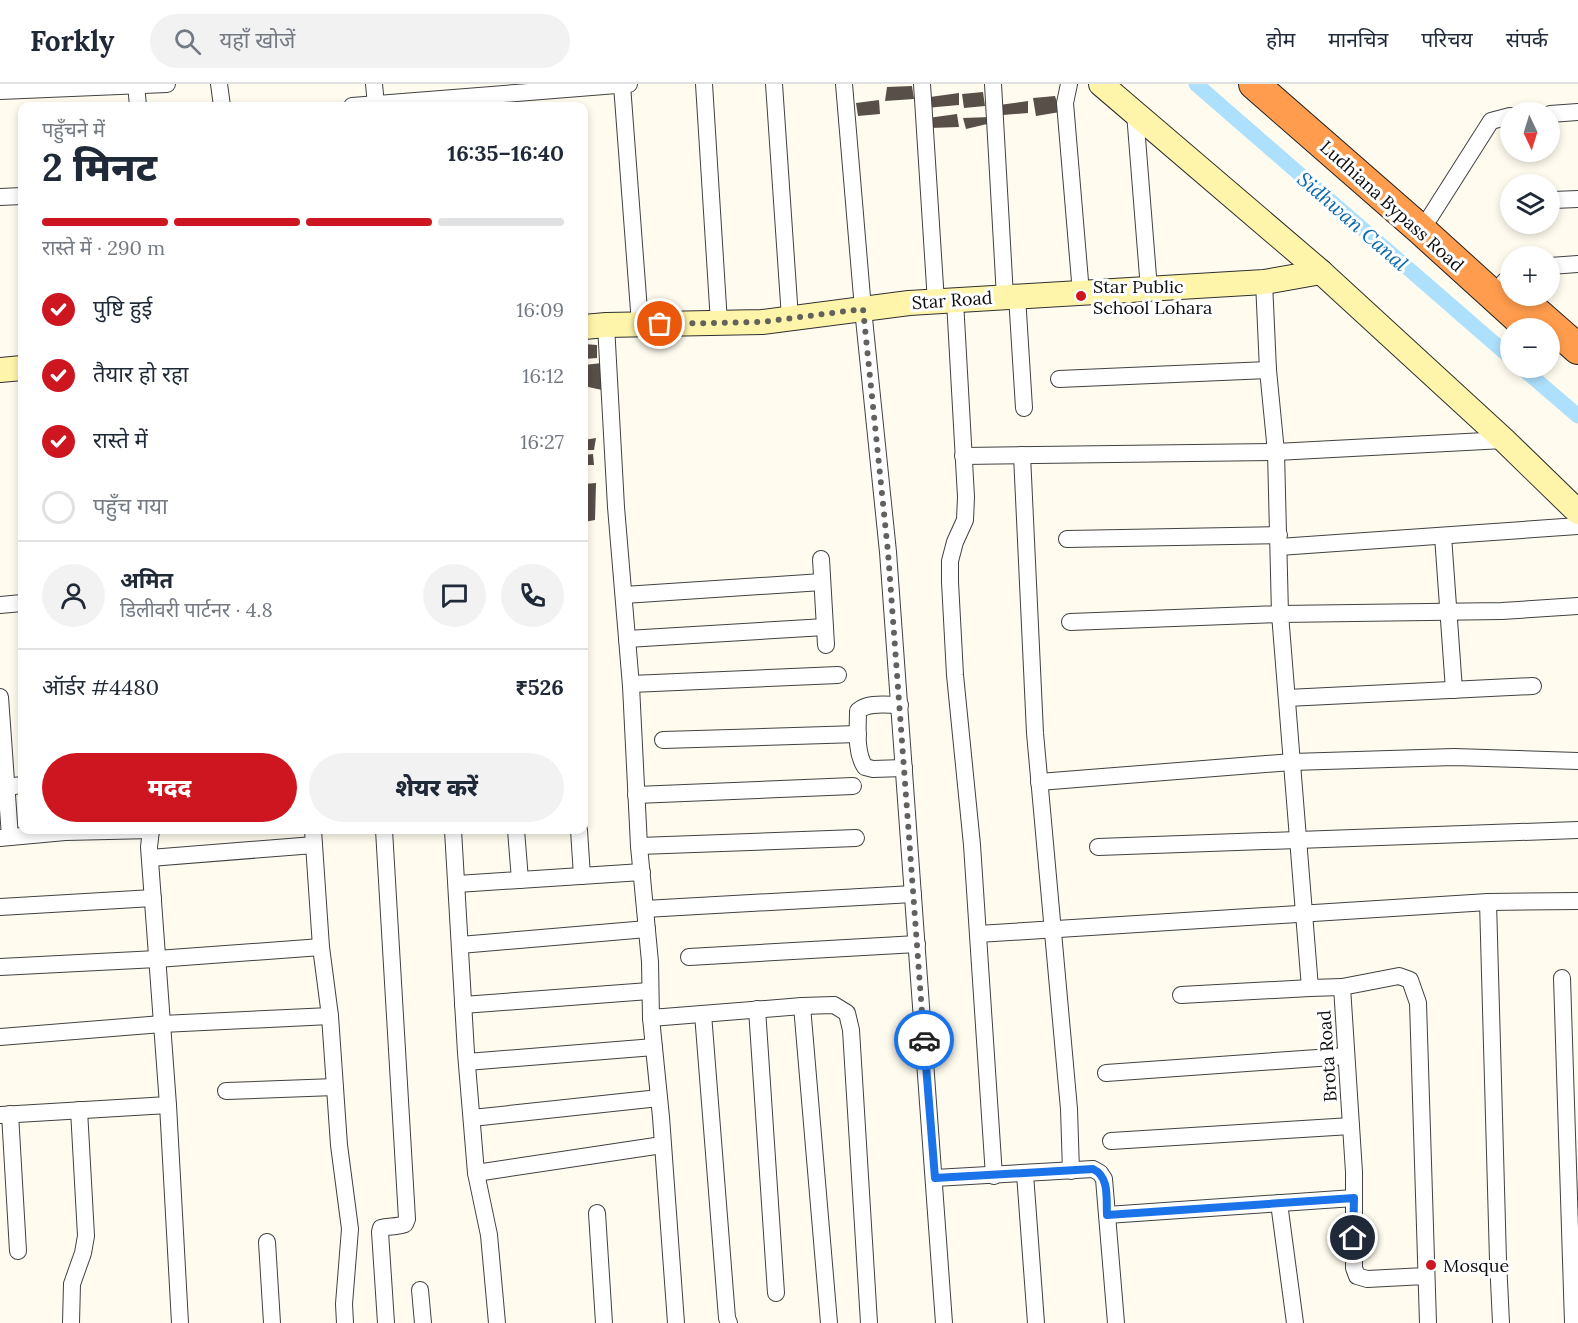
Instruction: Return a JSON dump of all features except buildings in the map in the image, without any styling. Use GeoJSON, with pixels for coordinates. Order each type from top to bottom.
{"type":"FeatureCollection","features":[{"type":"Feature","properties":{"kind":"highway","name":"Ludhiana Bypass Road"},"geometry":{"type":"LineString","coordinates":[[1254,84],[1518,318]]}},
{"type":"Feature","properties":{"kind":"highway","name":"Ludhiana Bypass Road"},"geometry":{"type":"LineString","coordinates":[[1280,84],[1500,276]]}},
{"type":"Feature","properties":{"kind":"highway","name":"Ludhiana Bypass Road"},"geometry":{"type":"LineString","coordinates":[[1532,306],[1578,350]]}},
{"type":"Feature","properties":{"kind":"highway"},"geometry":{"type":"LineString","coordinates":[[1560,356],[1578,372]]}},
{"type":"Feature","properties":{"kind":"street"},"geometry":{"type":"LineString","coordinates":[[0,91],[167,84]]}},
{"type":"Feature","properties":{"kind":"street"},"geometry":{"type":"LineString","coordinates":[[219,84],[221,102]]}},
{"type":"Feature","properties":{"kind":"street"},"geometry":{"type":"LineString","coordinates":[[374,84],[376,102]]}},
{"type":"Feature","properties":{"kind":"street"},"geometry":{"type":"LineString","coordinates":[[461,102],[629,84]]}},
{"type":"Feature","properties":{"kind":"street"},"geometry":{"type":"LineString","coordinates":[[704,84],[719,322]]}},
{"type":"Feature","properties":{"kind":"street"},"geometry":{"type":"LineString","coordinates":[[774,84],[790,318]]}},
{"type":"Feature","properties":{"kind":"street"},"geometry":{"type":"LineString","coordinates":[[844,84],[863,309],[888,552],[944,1323]]}},
{"type":"Feature","properties":{"kind":"street"},"geometry":{"type":"LineString","coordinates":[[922,84],[963,456],[965,520],[955,542],[950,561],[950,582],[972,846],[994,1176]]}},
{"type":"Feature","properties":{"kind":"street"},"geometry":{"type":"LineString","coordinates":[[993,84],[1011,297],[1024,408]]}},
{"type":"Feature","properties":{"kind":"street"},"geometry":{"type":"LineString","coordinates":[[1069,84],[1065,103],[1082,293]]}},
{"type":"Feature","properties":{"kind":"street"},"geometry":{"type":"LineString","coordinates":[[1101,84],[1321,272],[1504,440],[1578,512]]}},
{"type":"Feature","properties":{"kind":"street"},"geometry":{"type":"LineString","coordinates":[[136,85],[138,102]]}},
{"type":"Feature","properties":{"kind":"street"},"geometry":{"type":"LineString","coordinates":[[622,85],[640,324]]}},
{"type":"Feature","properties":{"kind":"street"},"geometry":{"type":"LineString","coordinates":[[40,89],[41,102]]}},
{"type":"Feature","properties":{"kind":"street"},"geometry":{"type":"LineString","coordinates":[[1560,113],[1578,112]]}},
{"type":"Feature","properties":{"kind":"street"},"geometry":{"type":"LineString","coordinates":[[1135,113],[1149,289]]}},
{"type":"Feature","properties":{"kind":"street"},"geometry":{"type":"LineString","coordinates":[[1430,216],[1491,121],[1500,119]]}},
{"type":"Feature","properties":{"kind":"street"},"geometry":{"type":"LineString","coordinates":[[0,197],[18,196]]}},
{"type":"Feature","properties":{"kind":"street"},"geometry":{"type":"LineString","coordinates":[[1560,199],[1578,198]]}},
{"type":"Feature","properties":{"kind":"street"},"geometry":{"type":"LineString","coordinates":[[1560,265],[1578,264]]}},
{"type":"Feature","properties":{"kind":"street","name":"Star Road"},"geometry":{"type":"LineString","coordinates":[[595,326],[762,322],[945,301],[1264,282],[1321,272]]}},
{"type":"Feature","properties":{"kind":"street"},"geometry":{"type":"LineString","coordinates":[[1264,282],[1268,369],[1276,452],[1280,614],[1310,988]]}},
{"type":"Feature","properties":{"kind":"street"},"geometry":{"type":"LineString","coordinates":[[595,326],[624,595],[639,846],[650,962],[649,991],[676,1323]]}},
{"type":"Feature","properties":{"kind":"street"},"geometry":{"type":"LineString","coordinates":[[0,370],[18,368]]}},
{"type":"Feature","properties":{"kind":"street"},"geometry":{"type":"LineString","coordinates":[[1059,379],[1268,369]]}},
{"type":"Feature","properties":{"kind":"street"},"geometry":{"type":"LineString","coordinates":[[963,456],[1276,452],[1504,440]]}},
{"type":"Feature","properties":{"kind":"street"},"geometry":{"type":"LineString","coordinates":[[1022,455],[1039,782],[1069,1109],[1071,1171]]}},
{"type":"Feature","properties":{"kind":"street"},"geometry":{"type":"LineString","coordinates":[[1067,539],[1279,541],[1443,536],[1578,526]]}},
{"type":"Feature","properties":{"kind":"street"},"geometry":{"type":"LineString","coordinates":[[1443,536],[1454,690]]}},
{"type":"Feature","properties":{"kind":"street"},"geometry":{"type":"LineString","coordinates":[[820,559],[826,645]]}},
{"type":"Feature","properties":{"kind":"street"},"geometry":{"type":"LineString","coordinates":[[624,595],[822,582]]}},
{"type":"Feature","properties":{"kind":"street"},"geometry":{"type":"LineString","coordinates":[[0,605],[18,603]]}},
{"type":"Feature","properties":{"kind":"street"},"geometry":{"type":"LineString","coordinates":[[1070,622],[1280,614],[1448,612],[1578,606]]}},
{"type":"Feature","properties":{"kind":"street"},"geometry":{"type":"LineString","coordinates":[[627,639],[825,627]]}},
{"type":"Feature","properties":{"kind":"street"},"geometry":{"type":"LineString","coordinates":[[631,684],[838,675]]}},
{"type":"Feature","properties":{"kind":"street"},"geometry":{"type":"LineString","coordinates":[[1287,698],[1533,686]]}},
{"type":"Feature","properties":{"kind":"street"},"geometry":{"type":"LineString","coordinates":[[0,697],[14,786],[5,837],[41,834]]}},
{"type":"Feature","properties":{"kind":"street"},"geometry":{"type":"LineString","coordinates":[[900,705],[860,708],[858,734],[860,760],[865,767],[904,768]]}},
{"type":"Feature","properties":{"kind":"street"},"geometry":{"type":"LineString","coordinates":[[663,740],[858,734]]}},
{"type":"Feature","properties":{"kind":"street"},"geometry":{"type":"LineString","coordinates":[[1039,782],[1292,762],[1454,758],[1578,761]]}},
{"type":"Feature","properties":{"kind":"street"},"geometry":{"type":"LineString","coordinates":[[636,795],[853,786]]}},
{"type":"Feature","properties":{"kind":"street"},"geometry":{"type":"LineString","coordinates":[[1098,847],[1578,830]]}},
{"type":"Feature","properties":{"kind":"street"},"geometry":{"type":"LineString","coordinates":[[152,834],[150,858],[168,1105],[180,1323]]}},
{"type":"Feature","properties":{"kind":"street"},"geometry":{"type":"LineString","coordinates":[[384,834],[407,1219],[405,1224],[398,1227],[381,1228],[380,1232],[386,1323]]}},
{"type":"Feature","properties":{"kind":"street"},"geometry":{"type":"LineString","coordinates":[[453,834],[476,1173],[489,1235],[497,1323]]}},
{"type":"Feature","properties":{"kind":"street"},"geometry":{"type":"LineString","coordinates":[[516,834],[520,880]]}},
{"type":"Feature","properties":{"kind":"street"},"geometry":{"type":"LineString","coordinates":[[579,834],[582,876]]}},
{"type":"Feature","properties":{"kind":"street"},"geometry":{"type":"LineString","coordinates":[[150,858],[314,837],[321,946],[330,1016],[339,1145],[350,1229],[344,1304],[345,1323]]}},
{"type":"Feature","properties":{"kind":"street"},"geometry":{"type":"LineString","coordinates":[[639,846],[856,838]]}},
{"type":"Feature","properties":{"kind":"street"},"geometry":{"type":"LineString","coordinates":[[457,884],[642,873]]}},
{"type":"Feature","properties":{"kind":"street"},"geometry":{"type":"LineString","coordinates":[[645,909],[913,894]]}},
{"type":"Feature","properties":{"kind":"street"},"geometry":{"type":"LineString","coordinates":[[0,907],[153,898]]}},
{"type":"Feature","properties":{"kind":"street"},"geometry":{"type":"LineString","coordinates":[[978,934],[1304,912],[1488,902],[1578,901]]}},
{"type":"Feature","properties":{"kind":"street"},"geometry":{"type":"LineString","coordinates":[[1488,902],[1501,1323]]}},
{"type":"Feature","properties":{"kind":"street"},"geometry":{"type":"LineString","coordinates":[[460,945],[647,929]]}},
{"type":"Feature","properties":{"kind":"street"},"geometry":{"type":"LineString","coordinates":[[689,957],[917,944]]}},
{"type":"Feature","properties":{"kind":"street"},"geometry":{"type":"LineString","coordinates":[[0,967],[157,960],[321,946]]}},
{"type":"Feature","properties":{"kind":"street","name":"Brota Road"},"geometry":{"type":"LineString","coordinates":[[1425,1276],[1367,1280],[1357,1276],[1352,1257],[1354,1198],[1342,987],[1399,976],[1410,980],[1418,1003],[1428,1323]]}},
{"type":"Feature","properties":{"kind":"street"},"geometry":{"type":"LineString","coordinates":[[1562,978],[1573,1323]]}},
{"type":"Feature","properties":{"kind":"street"},"geometry":{"type":"LineString","coordinates":[[1181,995],[1342,987]]}},
{"type":"Feature","properties":{"kind":"street"},"geometry":{"type":"LineString","coordinates":[[464,1005],[649,991]]}},
{"type":"Feature","properties":{"kind":"street"},"geometry":{"type":"LineString","coordinates":[[651,1018],[834,1005],[847,1013],[851,1030],[869,1323]]}},
{"type":"Feature","properties":{"kind":"street"},"geometry":{"type":"LineString","coordinates":[[802,1006],[829,1323]]}},
{"type":"Feature","properties":{"kind":"street"},"geometry":{"type":"LineString","coordinates":[[757,1009],[776,1293]]}},
{"type":"Feature","properties":{"kind":"street"},"geometry":{"type":"LineString","coordinates":[[703,1014],[729,1323]]}},
{"type":"Feature","properties":{"kind":"street"},"geometry":{"type":"LineString","coordinates":[[0,1037],[162,1024],[330,1016]]}},
{"type":"Feature","properties":{"kind":"street"},"geometry":{"type":"LineString","coordinates":[[467,1062],[654,1047]]}},
{"type":"Feature","properties":{"kind":"street"},"geometry":{"type":"LineString","coordinates":[[1106,1073],[1346,1056]]}},
{"type":"Feature","properties":{"kind":"street"},"geometry":{"type":"LineString","coordinates":[[226,1091],[335,1087]]}},
{"type":"Feature","properties":{"kind":"street"},"geometry":{"type":"LineString","coordinates":[[472,1118],[659,1098]]}},
{"type":"Feature","properties":{"kind":"street"},"geometry":{"type":"LineString","coordinates":[[18,1251],[5,1115],[168,1105]]}},
{"type":"Feature","properties":{"kind":"street"},"geometry":{"type":"LineString","coordinates":[[72,1323],[72,1284],[83,1253],[86,1236],[79,1110]]}},
{"type":"Feature","properties":{"kind":"street"},"geometry":{"type":"LineString","coordinates":[[1111,1141],[1351,1126]]}},
{"type":"Feature","properties":{"kind":"street"},"geometry":{"type":"LineString","coordinates":[[476,1173],[662,1145]]}},
{"type":"Feature","properties":{"kind":"street"},"geometry":{"type":"LineString","coordinates":[[935,1178],[1093,1169],[1100,1173],[1104,1179],[1116,1323]]}},
{"type":"Feature","properties":{"kind":"street"},"geometry":{"type":"LineString","coordinates":[[1025,1174],[1036,1323]]}},
{"type":"Feature","properties":{"kind":"street"},"geometry":{"type":"LineString","coordinates":[[1107,1215],[1354,1198]]}},
{"type":"Feature","properties":{"kind":"street"},"geometry":{"type":"LineString","coordinates":[[1279,1203],[1295,1323]]}},
{"type":"Feature","properties":{"kind":"street"},"geometry":{"type":"LineString","coordinates":[[597,1213],[604,1323]]}},
{"type":"Feature","properties":{"kind":"street"},"geometry":{"type":"LineString","coordinates":[[267,1242],[272,1323]]}},
{"type":"Feature","properties":{"kind":"street"},"geometry":{"type":"LineString","coordinates":[[420,1290],[423,1323]]}},
{"type":"Feature","properties":{"kind":"waterway","name":"Sidhwan Canal"},"geometry":{"type":"LineString","coordinates":[[1196,84],[1500,348]]}},
{"type":"Feature","properties":{"kind":"waterway","name":"Sidhwan Canal"},"geometry":{"type":"LineString","coordinates":[[1534,378],[1578,416]]}},
{"type":"Feature","properties":{"kind":"way so far"},"geometry":{"type":"LineString","coordinates":[[660,324],[762,322],[863,309],[888,552],[924,1040]]}},
{"type":"Feature","properties":{"kind":"place","name":"Star Public School Lohara"},"geometry":{"type":"Point","coordinates":[1081,296]}},
{"type":"Feature","properties":{"kind":"place","name":"Mosque"},"geometry":{"type":"Point","coordinates":[1431,1265]}},
{"type":"Feature","properties":{"kind":"route"},"geometry":{"type":"LineString","coordinates":[[924,1040],[935,1178],[1093,1169],[1104,1179],[1107,1215],[1354,1198],[1353,1238]]}}]}
